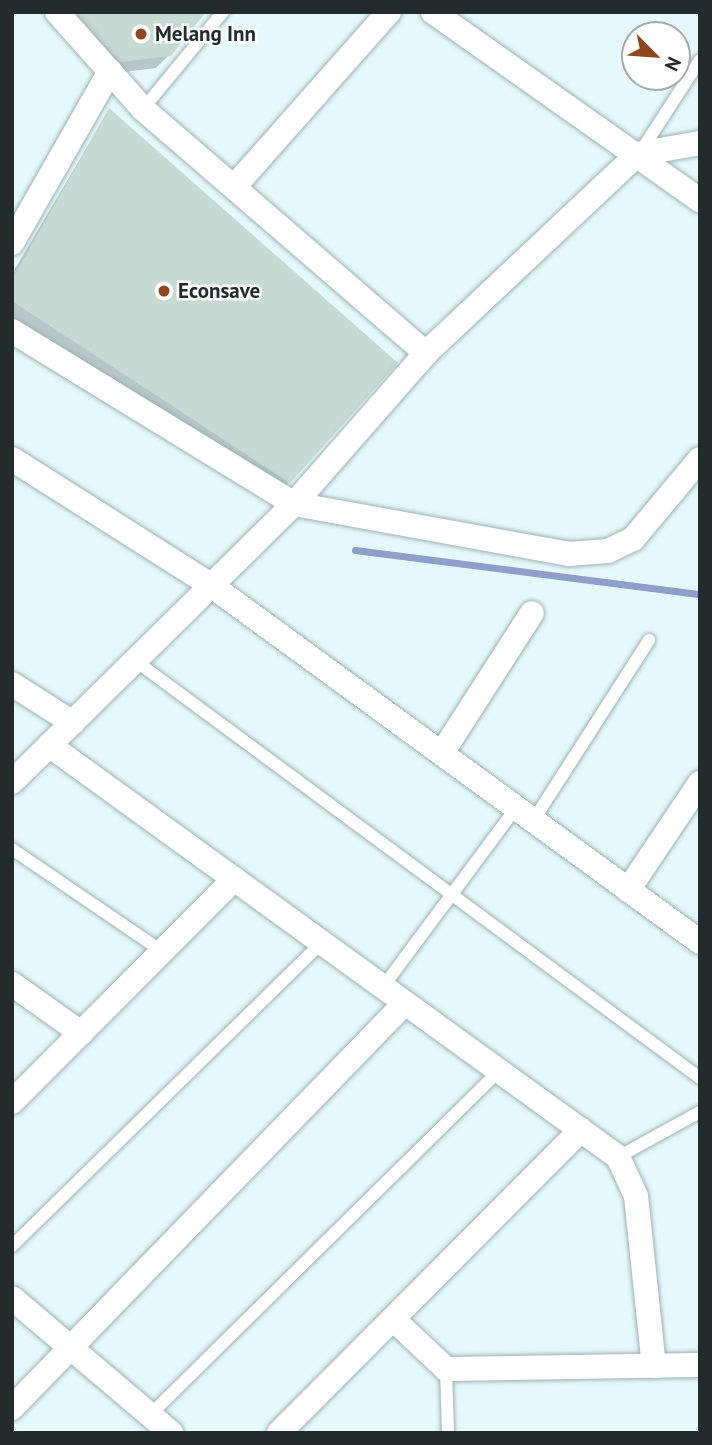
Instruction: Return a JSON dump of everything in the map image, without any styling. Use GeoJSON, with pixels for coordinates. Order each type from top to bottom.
{"type":"FeatureCollection","features":[{"type":"Feature","properties":{"kind":"street"},"geometry":{"type":"LineString","coordinates":[[57,12],[143,109],[426,353]]}},
{"type":"Feature","properties":{"kind":"street"},"geometry":{"type":"LineString","coordinates":[[234,187],[390,12]]}},
{"type":"Feature","properties":{"kind":"street"},"geometry":{"type":"LineString","coordinates":[[433,12],[700,200]]}},
{"type":"Feature","properties":{"kind":"street"},"geometry":{"type":"LineString","coordinates":[[12,243],[110,71]]}},
{"type":"Feature","properties":{"kind":"street"},"geometry":{"type":"LineString","coordinates":[[12,782],[137,663],[294,504],[426,353],[638,154],[700,143]]}},
{"type":"Feature","properties":{"kind":"street"},"geometry":{"type":"LineString","coordinates":[[12,331],[294,504],[568,554],[608,551],[633,539],[700,459]]}},
{"type":"Feature","properties":{"kind":"street"},"geometry":{"type":"LineString","coordinates":[[12,459],[212,586],[700,943]]}},
{"type":"Feature","properties":{"kind":"street"},"geometry":{"type":"LineString","coordinates":[[442,754],[532,613]]}},
{"type":"Feature","properties":{"kind":"street"},"geometry":{"type":"LineString","coordinates":[[12,684],[73,723]]}},
{"type":"Feature","properties":{"kind":"street"},"geometry":{"type":"LineString","coordinates":[[50,745],[618,1157],[635,1196],[654,1366]]}},
{"type":"Feature","properties":{"kind":"street"},"geometry":{"type":"LineString","coordinates":[[628,890],[693,809],[700,783]]}},
{"type":"Feature","properties":{"kind":"street"},"geometry":{"type":"LineString","coordinates":[[12,1102],[234,879]]}},
{"type":"Feature","properties":{"kind":"street"},"geometry":{"type":"LineString","coordinates":[[12,984],[81,1033]]}},
{"type":"Feature","properties":{"kind":"street"},"geometry":{"type":"LineString","coordinates":[[12,1408],[405,1003]]}},
{"type":"Feature","properties":{"kind":"street"},"geometry":{"type":"LineString","coordinates":[[279,1433],[580,1130]]}},
{"type":"Feature","properties":{"kind":"street"},"geometry":{"type":"LineString","coordinates":[[12,1298],[171,1433]]}},
{"type":"Feature","properties":{"kind":"street"},"geometry":{"type":"LineString","coordinates":[[393,1319],[446,1369],[700,1365]]}},
{"type":"Feature","properties":{"kind":"lane"},"geometry":{"type":"LineString","coordinates":[[143,109],[223,12]]}},
{"type":"Feature","properties":{"kind":"lane"},"geometry":{"type":"LineString","coordinates":[[638,154],[700,60]]}},
{"type":"Feature","properties":{"kind":"lane"},"geometry":{"type":"LineString","coordinates":[[383,987],[453,896],[525,814],[649,640]]}},
{"type":"Feature","properties":{"kind":"lane"},"geometry":{"type":"LineString","coordinates":[[137,663],[700,1079]]}},
{"type":"Feature","properties":{"kind":"lane"},"geometry":{"type":"LineString","coordinates":[[12,849],[163,952]]}},
{"type":"Feature","properties":{"kind":"lane"},"geometry":{"type":"LineString","coordinates":[[12,1246],[322,942]]}},
{"type":"Feature","properties":{"kind":"lane"},"geometry":{"type":"LineString","coordinates":[[150,1415],[499,1070]]}},
{"type":"Feature","properties":{"kind":"lane"},"geometry":{"type":"LineString","coordinates":[[618,1157],[700,1112]]}},
{"type":"Feature","properties":{"kind":"lane"},"geometry":{"type":"LineString","coordinates":[[446,1369],[448,1433]]}},
{"type":"Feature","properties":{"kind":"building","name":"Melang Inn"},"geometry":{"type":"Polygon","coordinates":[[[72,12],[206,12],[171,56],[120,62],[72,12]]]}},
{"type":"Feature","properties":{"kind":"building","name":"Econsave"},"geometry":{"type":"Polygon","coordinates":[[[109,108],[398,363],[290,483],[12,301],[12,280],[109,108]]]}},
{"type":"Feature","properties":{"kind":"waterway"},"geometry":{"type":"LineString","coordinates":[[355,550],[700,594]]}},
{"type":"Feature","properties":{"kind":"place","name":"Melang Inn"},"geometry":{"type":"Point","coordinates":[141,34]}},
{"type":"Feature","properties":{"kind":"place","name":"Econsave"},"geometry":{"type":"Point","coordinates":[164,291]}}]}
